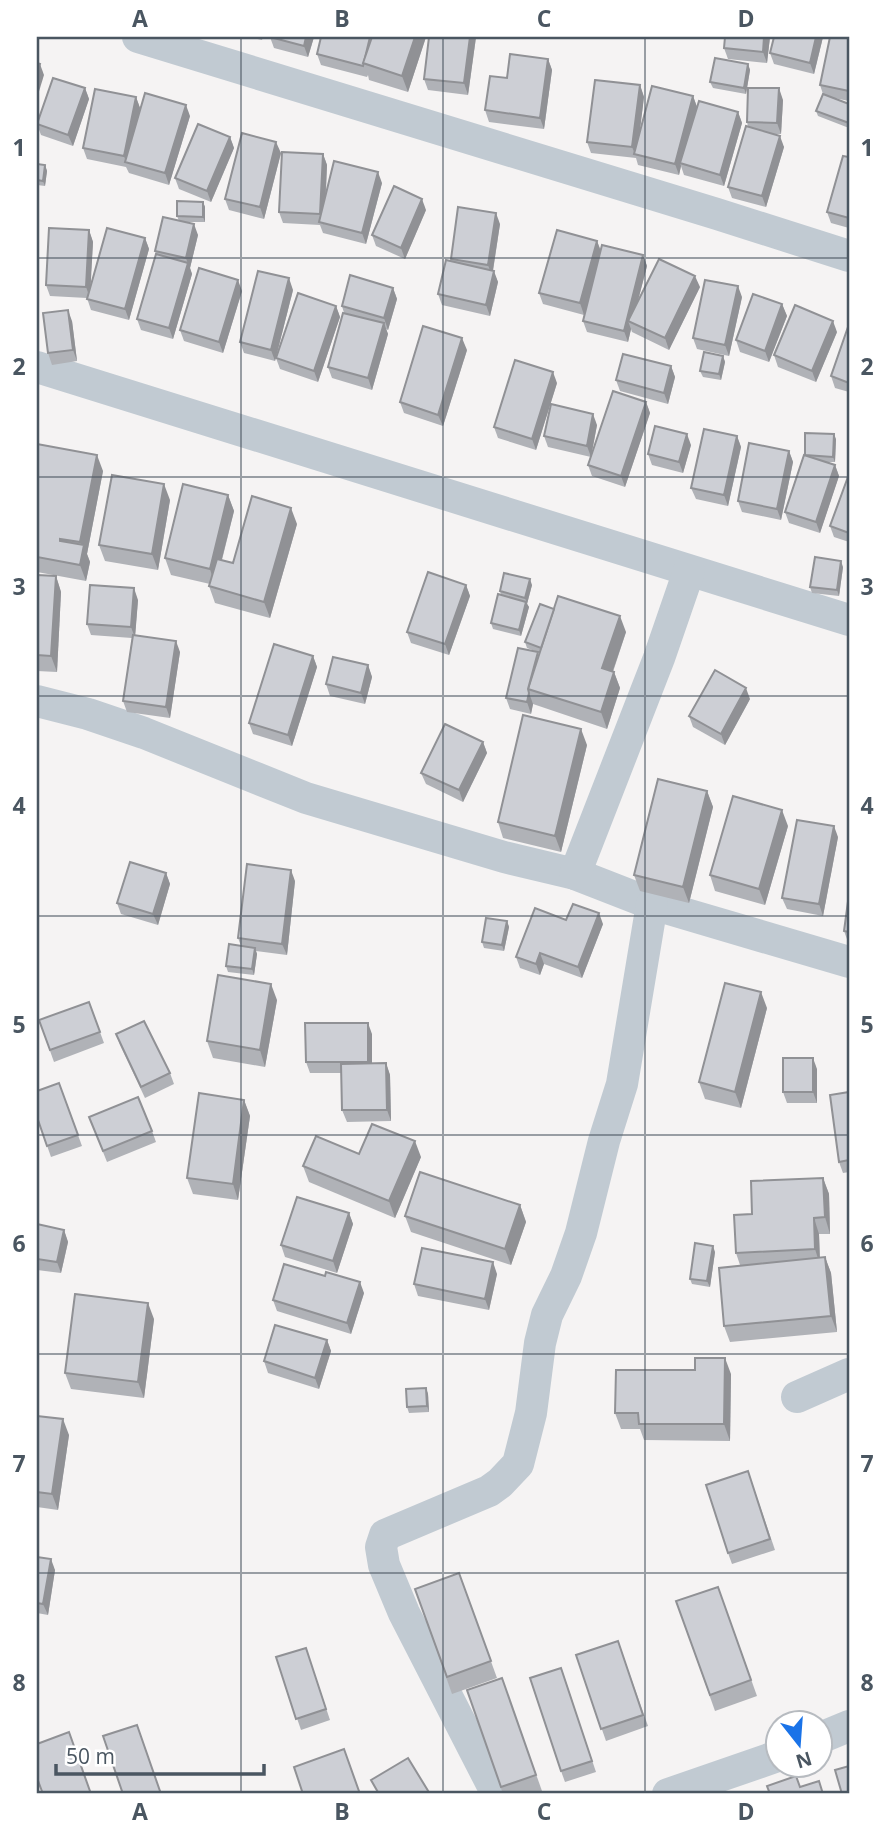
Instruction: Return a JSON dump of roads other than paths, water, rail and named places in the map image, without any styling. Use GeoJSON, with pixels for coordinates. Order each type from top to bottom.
{"type":"FeatureCollection","features":[{"type":"Feature","properties":{"kind":"street"},"geometry":{"type":"LineString","coordinates":[[138,37],[849,256]]}},
{"type":"Feature","properties":{"kind":"street"},"geometry":{"type":"LineString","coordinates":[[37,367],[849,620]]}},
{"type":"Feature","properties":{"kind":"street"},"geometry":{"type":"LineString","coordinates":[[575,874],[659,658],[689,571]]}},
{"type":"Feature","properties":{"kind":"street"},"geometry":{"type":"LineString","coordinates":[[37,701],[88,714],[144,733],[306,798],[505,857],[575,874],[652,904],[849,962]]}},
{"type":"Feature","properties":{"kind":"street"},"geometry":{"type":"LineString","coordinates":[[497,1794],[404,1613],[384,1566],[382,1541],[385,1535],[489,1491],[518,1464],[531,1413],[540,1343],[547,1315],[566,1276],[581,1233],[604,1141],[622,1084],[652,904]]}},
{"type":"Feature","properties":{"kind":"street"},"geometry":{"type":"LineString","coordinates":[[797,1397],[849,1374]]}},
{"type":"Feature","properties":{"kind":"street"},"geometry":{"type":"LineString","coordinates":[[668,1794],[764,1761]]}}]}
